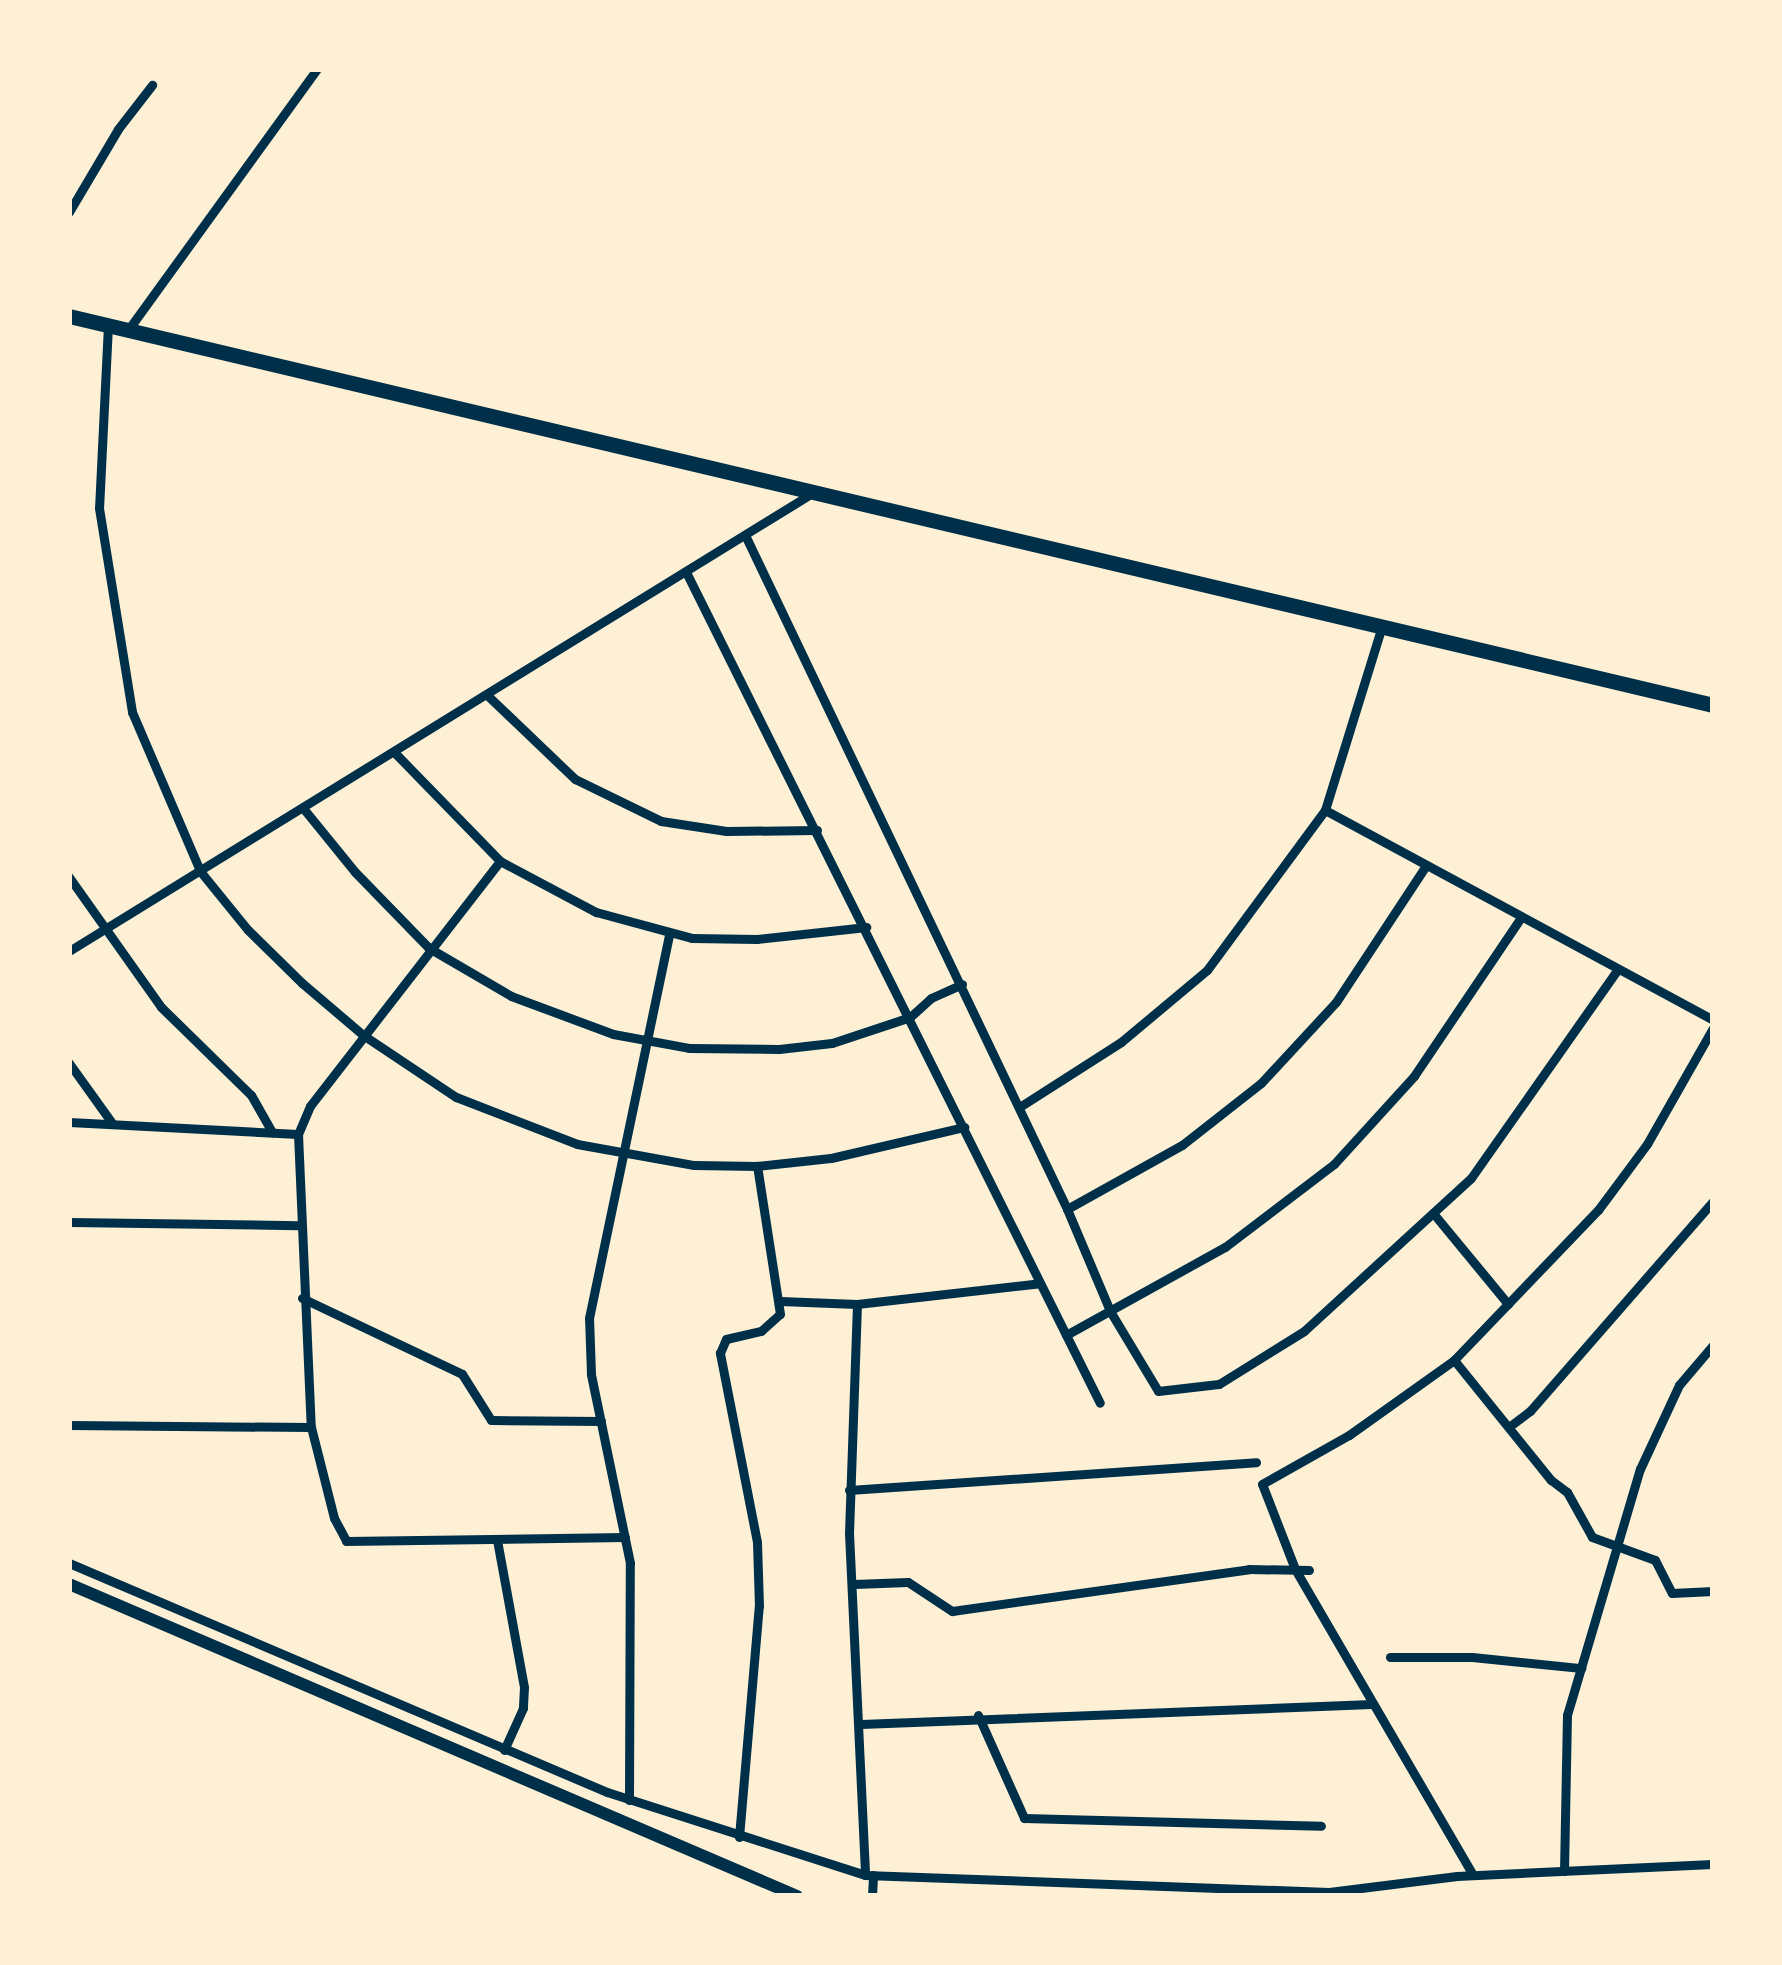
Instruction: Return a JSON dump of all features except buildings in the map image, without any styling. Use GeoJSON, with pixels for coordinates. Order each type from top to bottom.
{"type":"FeatureCollection","features":[{"type":"Feature","properties":{"kind":"main road"},"geometry":{"type":"LineString","coordinates":[[69,316],[1713,705]]}},
{"type":"Feature","properties":{"kind":"street"},"geometry":{"type":"LineString","coordinates":[[128,330],[317,69]]}},
{"type":"Feature","properties":{"kind":"street"},"geometry":{"type":"LineString","coordinates":[[69,212],[118,129],[152,86]]}},
{"type":"Feature","properties":{"kind":"street"},"geometry":{"type":"LineString","coordinates":[[108,325],[99,508],[109,594],[132,712],[200,871],[248,930],[363,1035],[421,1076],[493,1115],[620,1153],[694,1166],[758,1166],[831,1158],[964,1127]]}},
{"type":"Feature","properties":{"kind":"street"},"geometry":{"type":"LineString","coordinates":[[69,951],[814,492]]}},
{"type":"Feature","properties":{"kind":"street"},"geometry":{"type":"LineString","coordinates":[[745,535],[1021,1106],[1111,1311],[1158,1391],[1219,1384],[1304,1331],[1433,1213],[1471,1178],[1616,972]]}},
{"type":"Feature","properties":{"kind":"street"},"geometry":{"type":"LineString","coordinates":[[686,572],[1100,1403]]}},
{"type":"Feature","properties":{"kind":"street"},"geometry":{"type":"LineString","coordinates":[[1021,1106],[1121,1042],[1207,970],[1325,810],[1382,626]]}},
{"type":"Feature","properties":{"kind":"street"},"geometry":{"type":"LineString","coordinates":[[487,695],[575,778],[661,821],[704,830],[817,830]]}},
{"type":"Feature","properties":{"kind":"street"},"geometry":{"type":"LineString","coordinates":[[394,752],[500,861],[581,906],[669,934],[758,939],[866,927]]}},
{"type":"Feature","properties":{"kind":"street"},"geometry":{"type":"LineString","coordinates":[[303,808],[355,872],[429,948],[541,1010],[647,1042],[791,1048],[855,1038],[910,1017],[931,998],[962,984]]}},
{"type":"Feature","properties":{"kind":"street"},"geometry":{"type":"LineString","coordinates":[[1325,810],[1713,1024],[1647,1144],[1598,1210],[1454,1360],[1349,1435],[1262,1484],[1295,1570],[1473,1875]]}},
{"type":"Feature","properties":{"kind":"street"},"geometry":{"type":"LineString","coordinates":[[500,861],[310,1106],[298,1134],[298,1225],[311,1427],[334,1518],[346,1540],[625,1537]]}},
{"type":"Feature","properties":{"kind":"street"},"geometry":{"type":"LineString","coordinates":[[1067,1209],[1182,1145],[1261,1083],[1336,1002],[1426,867]]}},
{"type":"Feature","properties":{"kind":"street"},"geometry":{"type":"LineString","coordinates":[[69,878],[161,1007],[251,1095],[272,1132]]}},
{"type":"Feature","properties":{"kind":"street"},"geometry":{"type":"LineString","coordinates":[[1066,1335],[1225,1247],[1334,1164],[1414,1076],[1520,919]]}},
{"type":"Feature","properties":{"kind":"street"},"geometry":{"type":"LineString","coordinates":[[629,1800],[630,1563],[591,1374],[589,1318],[669,934]]}},
{"type":"Feature","properties":{"kind":"street"},"geometry":{"type":"LineString","coordinates":[[69,1063],[112,1123]]}},
{"type":"Feature","properties":{"kind":"street"},"geometry":{"type":"LineString","coordinates":[[69,1122],[298,1134]]}},
{"type":"Feature","properties":{"kind":"street"},"geometry":{"type":"LineString","coordinates":[[739,1837],[759,1606],[757,1542],[720,1353],[726,1339],[773,1324],[780,1300],[758,1166]]}},
{"type":"Feature","properties":{"kind":"street"},"geometry":{"type":"LineString","coordinates":[[1510,1426],[1561,1377],[1713,1201]]}},
{"type":"Feature","properties":{"kind":"street"},"geometry":{"type":"LineString","coordinates":[[1433,1213],[1508,1304]]}},
{"type":"Feature","properties":{"kind":"street"},"geometry":{"type":"LineString","coordinates":[[69,1222],[298,1225]]}},
{"type":"Feature","properties":{"kind":"street"},"geometry":{"type":"LineString","coordinates":[[780,1300],[857,1304],[1040,1282]]}},
{"type":"Feature","properties":{"kind":"street"},"geometry":{"type":"LineString","coordinates":[[302,1298],[462,1374],[491,1420],[601,1421]]}},
{"type":"Feature","properties":{"kind":"street"},"geometry":{"type":"LineString","coordinates":[[857,1304],[849,1490],[872,1896]]}},
{"type":"Feature","properties":{"kind":"street"},"geometry":{"type":"LineString","coordinates":[[1564,1871],[1567,1715],[1640,1469],[1678,1385],[1713,1345]]}},
{"type":"Feature","properties":{"kind":"street"},"geometry":{"type":"LineString","coordinates":[[1454,1360],[1551,1480],[1567,1492],[1592,1537],[1655,1560],[1672,1593],[1713,1591]]}},
{"type":"Feature","properties":{"kind":"street"},"geometry":{"type":"LineString","coordinates":[[69,1425],[311,1427]]}},
{"type":"Feature","properties":{"kind":"street"},"geometry":{"type":"LineString","coordinates":[[849,1490],[1256,1462]]}},
{"type":"Feature","properties":{"kind":"street"},"geometry":{"type":"LineString","coordinates":[[497,1540],[524,1687],[524,1708],[504,1750]]}},
{"type":"Feature","properties":{"kind":"street"},"geometry":{"type":"LineString","coordinates":[[69,1563],[629,1800],[869,1875],[1329,1894],[1473,1875],[1713,1864]]}},
{"type":"Feature","properties":{"kind":"street"},"geometry":{"type":"LineString","coordinates":[[854,1584],[908,1582],[952,1611],[1249,1569],[1310,1570]]}},
{"type":"Feature","properties":{"kind":"street"},"geometry":{"type":"LineString","coordinates":[[69,1584],[797,1896]]}},
{"type":"Feature","properties":{"kind":"street"},"geometry":{"type":"LineString","coordinates":[[1390,1657],[1472,1657],[1581,1668]]}},
{"type":"Feature","properties":{"kind":"street"},"geometry":{"type":"LineString","coordinates":[[861,1724],[978,1715],[1372,1704]]}},
{"type":"Feature","properties":{"kind":"street"},"geometry":{"type":"LineString","coordinates":[[978,1715],[1024,1818],[1321,1826]]}}]}
